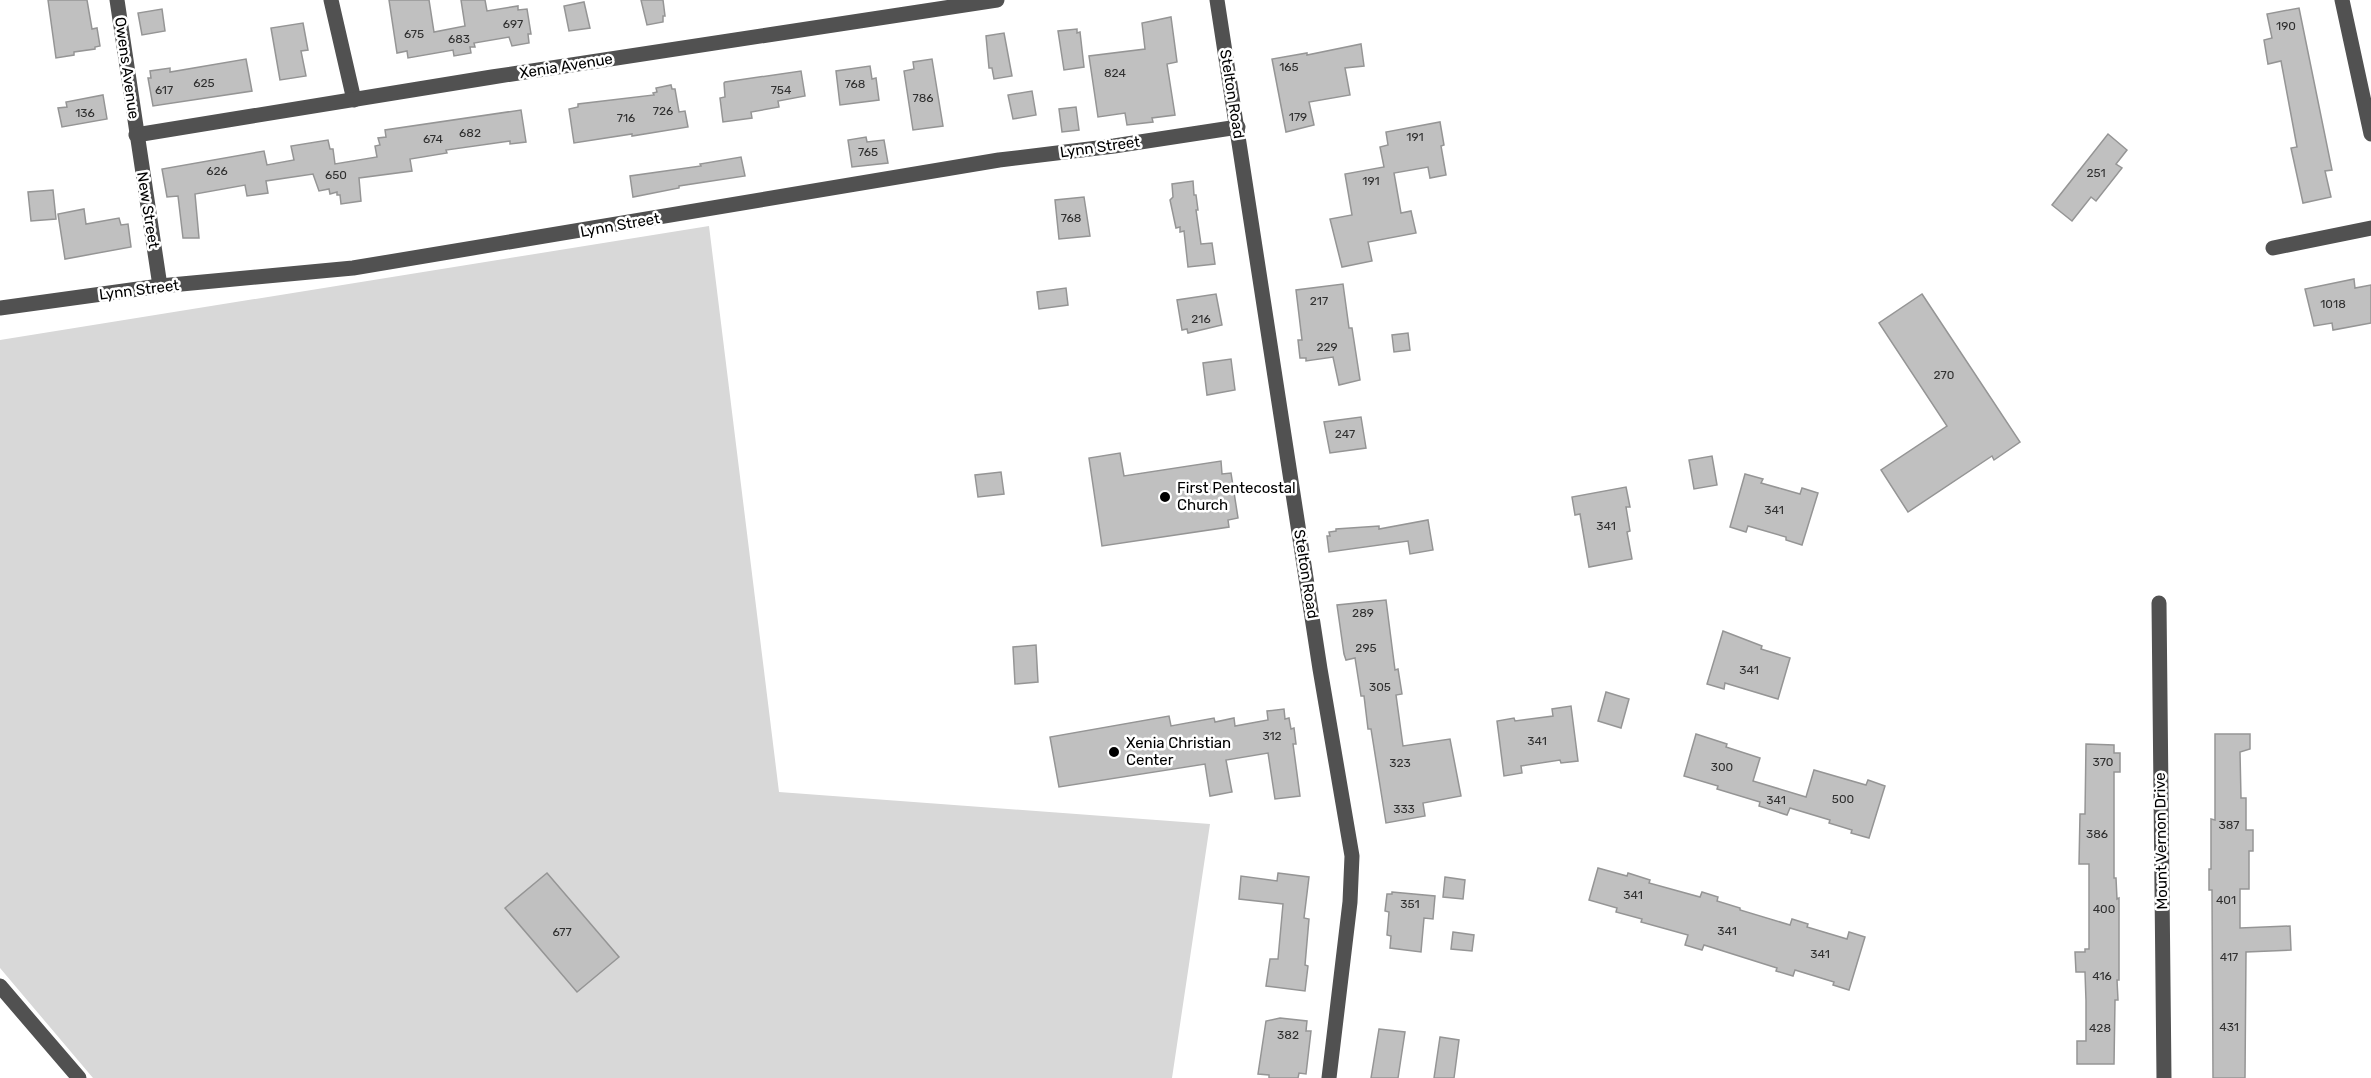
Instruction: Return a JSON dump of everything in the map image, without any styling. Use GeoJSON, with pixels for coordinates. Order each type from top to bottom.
{"type":"FeatureCollection","features":[{"type":"Feature","properties":{"kind":"street","name":"Owens Avenue"},"geometry":{"type":"LineString","coordinates":[[117,0],[136,135]]}},
{"type":"Feature","properties":{"kind":"street"},"geometry":{"type":"LineString","coordinates":[[331,0],[354,100]]}},
{"type":"Feature","properties":{"kind":"street","name":"Xenia Avenue"},"geometry":{"type":"LineString","coordinates":[[136,135],[689,46],[997,0]]}},
{"type":"Feature","properties":{"kind":"street","name":"Stelton Road"},"geometry":{"type":"LineString","coordinates":[[1217,0],[1322,680],[1352,856],[1350,903],[1329,1078]]}},
{"type":"Feature","properties":{"kind":"street"},"geometry":{"type":"LineString","coordinates":[[2342,0],[2371,134]]}},
{"type":"Feature","properties":{"kind":"street","name":"Lynn Street"},"geometry":{"type":"LineString","coordinates":[[0,308],[160,286],[353,268],[999,160],[1114,146],[1238,127]]}},
{"type":"Feature","properties":{"kind":"street","name":"New Street"},"geometry":{"type":"LineString","coordinates":[[136,135],[160,286]]}},
{"type":"Feature","properties":{"kind":"street"},"geometry":{"type":"LineString","coordinates":[[2273,248],[2371,228]]}},
{"type":"Feature","properties":{"kind":"street","name":"Mount Vernon Drive"},"geometry":{"type":"LineString","coordinates":[[2159,603],[2164,1078]]}},
{"type":"Feature","properties":{"kind":"street"},"geometry":{"type":"LineString","coordinates":[[0,986],[79,1078]]}},
{"type":"Feature","properties":{"kind":"shaded area"},"geometry":{"type":"Polygon","coordinates":[[[709,226],[779,792],[1210,824],[1172,1078],[93,1078],[0,968],[0,340],[709,226]]]}},
{"type":"Feature","properties":{"kind":"building"},"geometry":{"type":"Polygon","coordinates":[[[48,0],[87,0],[92,29],[97,28],[100,46],[74,52],[74,55],[56,58],[48,0]]]}},
{"type":"Feature","properties":{"kind":"building"},"geometry":{"type":"Polygon","coordinates":[[[389,0],[429,0],[434,32],[465,26],[461,0],[485,0],[487,11],[518,6],[518,10],[527,9],[531,34],[528,34],[529,43],[512,46],[509,37],[474,43],[475,47],[470,47],[471,53],[454,56],[453,50],[408,58],[407,51],[397,53],[389,0]]]}},
{"type":"Feature","properties":{"kind":"building"},"geometry":{"type":"Polygon","coordinates":[[[641,0],[663,0],[665,16],[663,16],[663,22],[647,25],[641,0]]]}},
{"type":"Feature","properties":{"kind":"building"},"geometry":{"type":"Polygon","coordinates":[[[584,2],[590,28],[569,31],[564,6],[584,2]]]}},
{"type":"Feature","properties":{"kind":"building"},"geometry":{"type":"Polygon","coordinates":[[[2299,8],[2332,170],[2325,171],[2331,197],[2303,203],[2291,148],[2297,147],[2281,61],[2268,64],[2264,40],[2272,38],[2267,14],[2299,8]]]}},
{"type":"Feature","properties":{"kind":"building"},"geometry":{"type":"Polygon","coordinates":[[[162,9],[165,31],[142,35],[138,13],[162,9]]]}},
{"type":"Feature","properties":{"kind":"building"},"geometry":{"type":"Polygon","coordinates":[[[1171,17],[1177,62],[1167,64],[1175,115],[1152,118],[1153,122],[1127,125],[1125,113],[1098,117],[1089,56],[1145,49],[1142,23],[1171,17]]]}},
{"type":"Feature","properties":{"kind":"building"},"geometry":{"type":"Polygon","coordinates":[[[303,23],[308,50],[301,51],[306,76],[280,80],[271,28],[303,23]]]}},
{"type":"Feature","properties":{"kind":"building"},"geometry":{"type":"Polygon","coordinates":[[[1077,29],[1077,33],[1080,32],[1084,67],[1064,70],[1058,31],[1077,29]]]}},
{"type":"Feature","properties":{"kind":"building"},"geometry":{"type":"Polygon","coordinates":[[[1004,33],[1012,76],[994,79],[992,68],[989,68],[986,36],[1004,33]]]}},
{"type":"Feature","properties":{"kind":"building"},"geometry":{"type":"Polygon","coordinates":[[[1361,44],[1364,66],[1345,68],[1350,95],[1309,102],[1314,125],[1286,132],[1272,59],[1307,53],[1307,55],[1361,44]]]}},
{"type":"Feature","properties":{"kind":"building"},"geometry":{"type":"Polygon","coordinates":[[[246,59],[252,91],[153,106],[148,78],[151,78],[150,71],[170,68],[170,72],[246,59]]]}},
{"type":"Feature","properties":{"kind":"building"},"geometry":{"type":"Polygon","coordinates":[[[932,59],[943,126],[913,130],[904,71],[914,69],[913,62],[932,59]]]}},
{"type":"Feature","properties":{"kind":"building"},"geometry":{"type":"Polygon","coordinates":[[[870,66],[872,79],[876,78],[879,100],[840,105],[836,71],[870,66]]]}},
{"type":"Feature","properties":{"kind":"building"},"geometry":{"type":"Polygon","coordinates":[[[801,71],[805,96],[778,101],[779,107],[751,112],[752,118],[723,122],[720,98],[725,97],[725,82],[801,71]]]}},
{"type":"Feature","properties":{"kind":"building"},"geometry":{"type":"Polygon","coordinates":[[[671,85],[672,89],[675,89],[679,112],[685,111],[688,127],[574,143],[569,109],[578,107],[578,104],[654,95],[653,93],[657,92],[656,88],[671,85]]]}},
{"type":"Feature","properties":{"kind":"building"},"geometry":{"type":"Polygon","coordinates":[[[1032,91],[1036,115],[1013,119],[1008,95],[1032,91]]]}},
{"type":"Feature","properties":{"kind":"building"},"geometry":{"type":"Polygon","coordinates":[[[103,95],[107,119],[62,127],[58,108],[67,107],[66,102],[103,95]]]}},
{"type":"Feature","properties":{"kind":"building"},"geometry":{"type":"Polygon","coordinates":[[[1076,107],[1079,130],[1062,132],[1059,109],[1076,107]]]}},
{"type":"Feature","properties":{"kind":"building"},"geometry":{"type":"Polygon","coordinates":[[[521,110],[526,142],[510,144],[510,141],[446,150],[447,153],[410,159],[412,171],[359,178],[361,201],[341,204],[340,195],[337,195],[337,192],[330,194],[329,189],[319,191],[313,174],[266,181],[268,193],[247,196],[245,185],[195,194],[199,238],[183,238],[178,196],[167,197],[162,169],[264,151],[267,165],[294,160],[291,146],[328,140],[330,149],[333,149],[335,164],[377,157],[375,146],[380,145],[378,138],[386,137],[385,130],[521,110]]]}},
{"type":"Feature","properties":{"kind":"building"},"geometry":{"type":"Polygon","coordinates":[[[1440,122],[1446,175],[1430,178],[1428,167],[1394,173],[1401,213],[1411,211],[1416,233],[1368,242],[1372,261],[1342,267],[1330,219],[1352,215],[1345,174],[1384,167],[1380,147],[1388,145],[1386,132],[1440,122]]]}},
{"type":"Feature","properties":{"kind":"building"},"geometry":{"type":"Polygon","coordinates":[[[2108,134],[2127,150],[2116,164],[2122,168],[2096,201],[2091,197],[2072,221],[2052,205],[2108,134]]]}},
{"type":"Feature","properties":{"kind":"building"},"geometry":{"type":"Polygon","coordinates":[[[866,137],[867,142],[884,140],[888,163],[852,167],[848,140],[866,137]]]}},
{"type":"Feature","properties":{"kind":"building"},"geometry":{"type":"Polygon","coordinates":[[[741,157],[745,176],[679,186],[679,188],[633,197],[630,176],[701,166],[700,164],[741,157]]]}},
{"type":"Feature","properties":{"kind":"building"},"geometry":{"type":"Polygon","coordinates":[[[1193,181],[1201,244],[1212,243],[1215,264],[1188,267],[1184,231],[1180,232],[1180,227],[1176,228],[1170,200],[1173,197],[1172,184],[1193,181]]]}},
{"type":"Feature","properties":{"kind":"building"},"geometry":{"type":"Polygon","coordinates":[[[53,190],[56,219],[31,221],[28,192],[53,190]]]}},
{"type":"Feature","properties":{"kind":"building"},"geometry":{"type":"Polygon","coordinates":[[[1084,197],[1090,236],[1059,239],[1055,200],[1084,197]]]}},
{"type":"Feature","properties":{"kind":"building"},"geometry":{"type":"Polygon","coordinates":[[[84,209],[86,224],[119,218],[121,225],[128,224],[131,247],[65,259],[58,214],[84,209]]]}},
{"type":"Feature","properties":{"kind":"building"},"geometry":{"type":"Polygon","coordinates":[[[2354,279],[2355,288],[2371,285],[2371,323],[2333,330],[2332,323],[2314,326],[2305,289],[2354,279]]]}},
{"type":"Feature","properties":{"kind":"building"},"geometry":{"type":"Polygon","coordinates":[[[1343,284],[1360,380],[1339,385],[1333,357],[1306,361],[1306,358],[1300,358],[1298,340],[1302,340],[1296,290],[1343,284]]]}},
{"type":"Feature","properties":{"kind":"building"},"geometry":{"type":"Polygon","coordinates":[[[1066,288],[1068,305],[1039,309],[1037,292],[1066,288]]]}},
{"type":"Feature","properties":{"kind":"building"},"geometry":{"type":"Polygon","coordinates":[[[1216,294],[1222,325],[1188,333],[1187,329],[1182,330],[1177,300],[1216,294]]]}},
{"type":"Feature","properties":{"kind":"building"},"geometry":{"type":"Polygon","coordinates":[[[1922,294],[2020,442],[1994,460],[1992,456],[1908,512],[1881,470],[1947,426],[1879,323],[1922,294]]]}},
{"type":"Feature","properties":{"kind":"building"},"geometry":{"type":"Polygon","coordinates":[[[1408,333],[1410,350],[1394,352],[1392,335],[1408,333]]]}},
{"type":"Feature","properties":{"kind":"building"},"geometry":{"type":"Polygon","coordinates":[[[1231,359],[1235,390],[1207,395],[1203,363],[1231,359]]]}},
{"type":"Feature","properties":{"kind":"building"},"geometry":{"type":"Polygon","coordinates":[[[1361,417],[1366,448],[1330,453],[1324,422],[1361,417]]]}},
{"type":"Feature","properties":{"kind":"building","name":"First Pentecostal Church"},"geometry":{"type":"Polygon","coordinates":[[[1120,453],[1124,476],[1221,461],[1222,474],[1231,473],[1238,518],[1228,520],[1229,527],[1102,546],[1089,458],[1120,453]]]}},
{"type":"Feature","properties":{"kind":"building"},"geometry":{"type":"Polygon","coordinates":[[[1712,456],[1717,485],[1694,489],[1689,460],[1712,456]]]}},
{"type":"Feature","properties":{"kind":"building"},"geometry":{"type":"Polygon","coordinates":[[[1001,472],[1004,494],[978,497],[975,475],[1001,472]]]}},
{"type":"Feature","properties":{"kind":"building"},"geometry":{"type":"Polygon","coordinates":[[[1745,474],[1763,479],[1761,483],[1800,494],[1802,488],[1818,493],[1802,545],[1786,540],[1786,537],[1748,526],[1746,532],[1730,527],[1745,474]]]}},
{"type":"Feature","properties":{"kind":"building"},"geometry":{"type":"Polygon","coordinates":[[[1626,487],[1630,507],[1626,507],[1630,531],[1627,532],[1632,559],[1589,567],[1580,514],[1575,515],[1572,497],[1626,487]]]}},
{"type":"Feature","properties":{"kind":"building"},"geometry":{"type":"Polygon","coordinates":[[[1428,520],[1433,550],[1410,554],[1408,541],[1329,552],[1327,536],[1330,536],[1329,532],[1336,531],[1336,529],[1379,526],[1379,529],[1428,520]]]}},
{"type":"Feature","properties":{"kind":"building"},"geometry":{"type":"Polygon","coordinates":[[[1386,600],[1395,670],[1398,669],[1402,694],[1396,695],[1403,746],[1450,739],[1461,796],[1423,803],[1425,816],[1386,823],[1364,696],[1361,696],[1355,658],[1346,660],[1344,654],[1337,605],[1386,600]]]}},
{"type":"Feature","properties":{"kind":"building"},"geometry":{"type":"Polygon","coordinates":[[[1723,631],[1762,646],[1761,649],[1790,658],[1778,699],[1725,683],[1724,689],[1707,684],[1723,631]]]}},
{"type":"Feature","properties":{"kind":"building"},"geometry":{"type":"Polygon","coordinates":[[[1036,645],[1038,682],[1015,684],[1013,647],[1036,645]]]}},
{"type":"Feature","properties":{"kind":"building"},"geometry":{"type":"Polygon","coordinates":[[[1606,692],[1629,699],[1621,728],[1598,721],[1606,692]]]}},
{"type":"Feature","properties":{"kind":"building"},"geometry":{"type":"Polygon","coordinates":[[[1571,706],[1578,761],[1561,763],[1560,760],[1521,766],[1522,773],[1504,776],[1497,721],[1553,716],[1552,709],[1571,706]]]}},
{"type":"Feature","properties":{"kind":"building","name":"Xenia Christian Center"},"geometry":{"type":"Polygon","coordinates":[[[1284,709],[1285,719],[1289,718],[1291,729],[1294,728],[1296,744],[1293,744],[1300,796],[1275,799],[1268,753],[1226,760],[1232,792],[1210,796],[1205,764],[1059,787],[1050,737],[1169,716],[1171,726],[1214,718],[1215,722],[1234,718],[1235,726],[1268,720],[1267,711],[1284,709]]]}},
{"type":"Feature","properties":{"kind":"building"},"geometry":{"type":"Polygon","coordinates":[[[1696,734],[1760,758],[1753,781],[1806,797],[1814,770],[1866,785],[1868,780],[1885,786],[1869,838],[1829,823],[1830,820],[1790,808],[1787,815],[1759,806],[1760,802],[1717,789],[1718,786],[1684,776],[1696,734]]]}},
{"type":"Feature","properties":{"kind":"building"},"geometry":{"type":"Polygon","coordinates":[[[2215,734],[2250,734],[2250,749],[2240,752],[2241,798],[2246,798],[2246,830],[2253,830],[2253,851],[2249,851],[2249,889],[2240,889],[2240,928],[2290,926],[2291,950],[2246,952],[2245,1078],[2213,1078],[2212,890],[2209,890],[2209,869],[2211,869],[2211,819],[2215,820],[2215,734]]]}},
{"type":"Feature","properties":{"kind":"building"},"geometry":{"type":"Polygon","coordinates":[[[2086,744],[2114,745],[2114,753],[2120,753],[2120,772],[2114,772],[2114,878],[2116,878],[2117,899],[2119,898],[2119,980],[2117,980],[2118,1000],[2115,1000],[2114,1064],[2077,1064],[2077,1041],[2086,1041],[2086,1001],[2085,972],[2076,972],[2075,952],[2085,952],[2085,949],[2089,949],[2089,864],[2079,864],[2080,814],[2085,814],[2086,744]]]}},
{"type":"Feature","properties":{"kind":"building"},"geometry":{"type":"Polygon","coordinates":[[[1598,868],[1627,876],[1628,873],[1650,880],[1649,883],[1700,897],[1702,892],[1718,897],[1717,901],[1740,908],[1740,910],[1790,925],[1792,919],[1808,924],[1807,927],[1847,939],[1849,932],[1865,937],[1849,990],[1833,985],[1834,982],[1795,970],[1793,976],[1776,971],[1777,968],[1704,945],[1702,950],[1685,945],[1688,935],[1641,922],[1642,919],[1616,912],[1617,908],[1589,900],[1598,868]]]}},
{"type":"Feature","properties":{"kind":"building"},"geometry":{"type":"Polygon","coordinates":[[[547,873],[619,957],[577,992],[505,908],[547,873]]]}},
{"type":"Feature","properties":{"kind":"building"},"geometry":{"type":"Polygon","coordinates":[[[1278,873],[1309,877],[1304,918],[1309,919],[1305,991],[1266,986],[1270,959],[1278,959],[1283,904],[1239,899],[1241,876],[1277,881],[1278,873]]]}},
{"type":"Feature","properties":{"kind":"building"},"geometry":{"type":"Polygon","coordinates":[[[1445,877],[1465,880],[1463,899],[1443,897],[1445,877]]]}},
{"type":"Feature","properties":{"kind":"building"},"geometry":{"type":"Polygon","coordinates":[[[1392,892],[1435,896],[1433,919],[1424,918],[1421,952],[1390,948],[1391,936],[1387,935],[1389,912],[1385,911],[1387,894],[1392,894],[1392,892]]]}},
{"type":"Feature","properties":{"kind":"building"},"geometry":{"type":"Polygon","coordinates":[[[1453,932],[1474,935],[1472,951],[1451,949],[1453,932]]]}},
{"type":"Feature","properties":{"kind":"building"},"geometry":{"type":"Polygon","coordinates":[[[1280,1018],[1307,1021],[1306,1031],[1311,1031],[1306,1074],[1299,1073],[1298,1078],[1269,1078],[1269,1075],[1258,1074],[1266,1021],[1280,1018]]]}},
{"type":"Feature","properties":{"kind":"building"},"geometry":{"type":"Polygon","coordinates":[[[1379,1029],[1405,1032],[1398,1078],[1371,1078],[1379,1029]]]}},
{"type":"Feature","properties":{"kind":"building"},"geometry":{"type":"Polygon","coordinates":[[[1440,1037],[1459,1040],[1454,1078],[1434,1078],[1440,1037]]]}},
{"type":"Feature","properties":{"kind":"place","name":"First Pentecostal Church"},"geometry":{"type":"Point","coordinates":[1165,497]}},
{"type":"Feature","properties":{"kind":"place","name":"Xenia Christian Center"},"geometry":{"type":"Point","coordinates":[1114,752]}}]}
